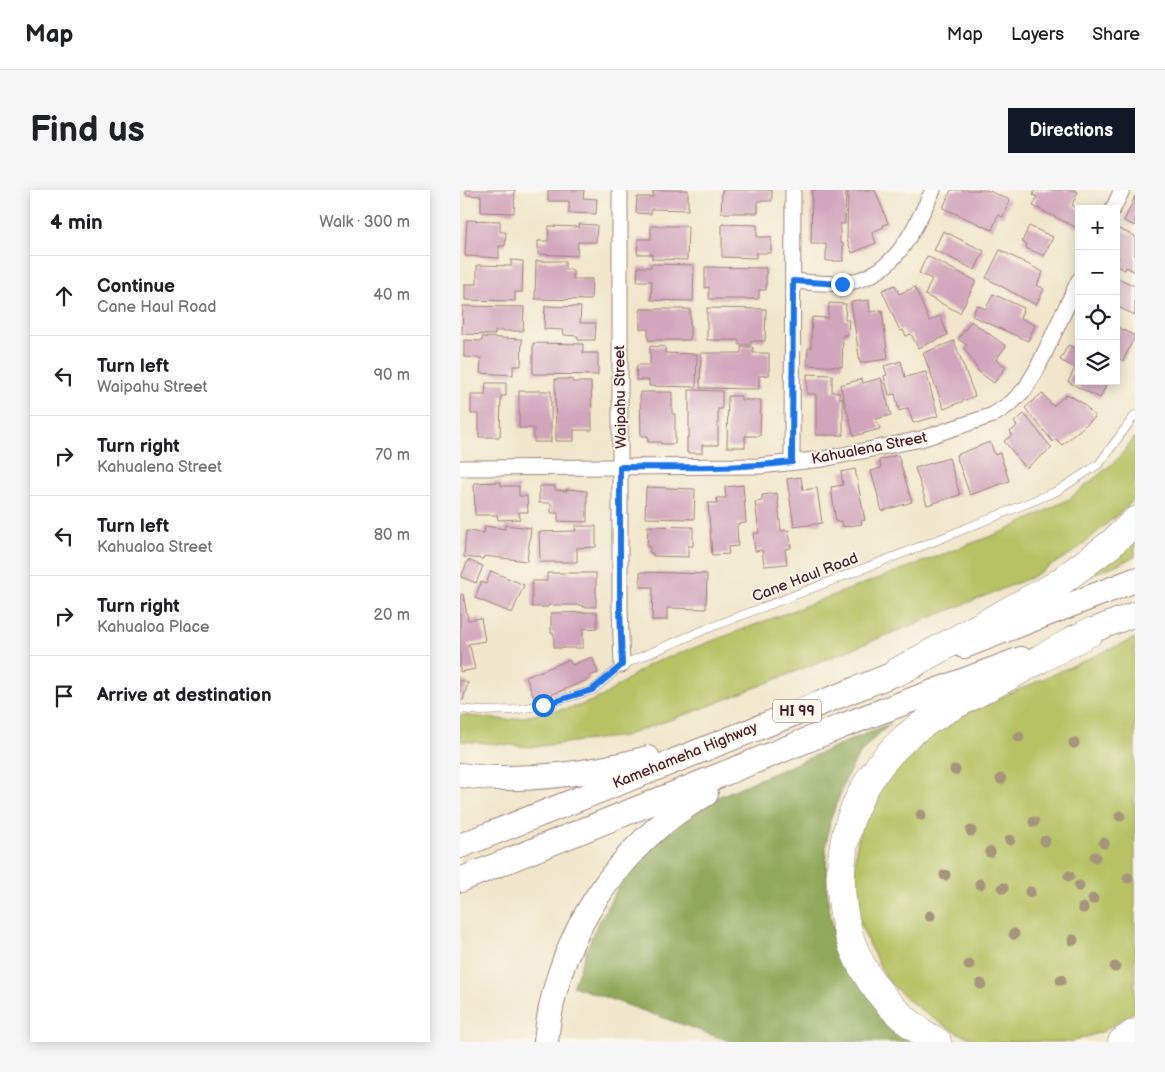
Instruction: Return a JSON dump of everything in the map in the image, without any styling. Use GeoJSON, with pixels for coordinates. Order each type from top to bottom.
{"type":"FeatureCollection","features":[{"type":"Feature","properties":{"kind":"highway"},"geometry":{"type":"LineString","coordinates":[[897,672],[1056,585],[1111,544],[1135,521]]}},
{"type":"Feature","properties":{"kind":"highway"},"geometry":{"type":"LineString","coordinates":[[937,1042],[910,1024],[895,1011],[866,972],[853,947],[842,904],[840,876],[842,852],[848,824],[873,774],[888,754],[907,736],[964,700],[1090,632]]}},
{"type":"Feature","properties":{"kind":"highway"},"geometry":{"type":"LineString","coordinates":[[1122,1042],[1135,1033]]}},
{"type":"Feature","properties":{"kind":"main road","name":"Kamehameha Highway"},"geometry":{"type":"LineString","coordinates":[[460,846],[762,725],[1135,580]]}},
{"type":"Feature","properties":{"kind":"main road","name":"HI 99"},"geometry":{"type":"LineString","coordinates":[[546,1042],[551,1009],[569,948],[594,900],[630,854],[649,834],[690,803],[842,726],[1135,614]]}},
{"type":"Feature","properties":{"kind":"main road"},"geometry":{"type":"LineString","coordinates":[[460,775],[509,777],[554,775],[591,770],[639,760],[762,725]]}},
{"type":"Feature","properties":{"kind":"main road"},"geometry":{"type":"LineString","coordinates":[[460,880],[842,726]]}},
{"type":"Feature","properties":{"kind":"street","name":"Waipahu Street"},"geometry":{"type":"LineString","coordinates":[[620,190],[620,608],[622,665]]}},
{"type":"Feature","properties":{"kind":"street"},"geometry":{"type":"LineString","coordinates":[[792,462],[793,190]]}},
{"type":"Feature","properties":{"kind":"street"},"geometry":{"type":"LineString","coordinates":[[793,281],[842,284],[859,280],[876,272],[904,246],[932,190]]}},
{"type":"Feature","properties":{"kind":"street"},"geometry":{"type":"LineString","coordinates":[[1115,205],[1122,190]]}},
{"type":"Feature","properties":{"kind":"street","name":"Kahualena Street"},"geometry":{"type":"LineString","coordinates":[[460,468],[760,466],[832,457],[921,439],[993,415],[1011,403],[1025,388],[1037,369],[1075,288]]}},
{"type":"Feature","properties":{"kind":"lane","name":"Cane Haul Road"},"geometry":{"type":"LineString","coordinates":[[460,709],[481,711],[513,710],[543,705],[592,690],[622,665],[704,630],[945,537],[1057,491],[1099,464],[1135,415]]}},
{"type":"Feature","properties":{"kind":"green space"},"geometry":{"type":"Polygon","coordinates":[[[1135,437],[1135,497],[1130,504],[1075,551],[1030,578],[704,708],[624,736],[532,747],[460,741],[460,715],[508,720],[579,706],[603,696],[648,665],[1007,530],[1069,499],[1117,460],[1135,437]]]}},
{"type":"Feature","properties":{"kind":"green space"},"geometry":{"type":"Polygon","coordinates":[[[1135,533],[1135,557],[1082,579],[1135,533]]]}},
{"type":"Feature","properties":{"kind":"green space"},"geometry":{"type":"Polygon","coordinates":[[[1135,638],[1135,1011],[1104,1031],[1071,1042],[980,1042],[956,1032],[929,1016],[889,982],[869,945],[861,925],[856,904],[854,877],[856,850],[861,826],[886,775],[905,754],[928,735],[975,709],[1135,638]]]}},
{"type":"Feature","properties":{"kind":"green space"},"geometry":{"type":"Polygon","coordinates":[[[891,723],[869,743],[857,758],[847,776],[830,821],[826,846],[827,891],[831,919],[837,940],[915,1042],[732,1042],[573,986],[593,933],[616,891],[641,855],[715,798],[891,723]]]}},
{"type":"Feature","properties":{"kind":"building"},"geometry":{"type":"Polygon","coordinates":[[[466,190],[515,190],[514,213],[481,212],[481,196],[466,195],[466,190]]]}},
{"type":"Feature","properties":{"kind":"building"},"geometry":{"type":"Polygon","coordinates":[[[548,190],[584,190],[583,198],[597,199],[596,214],[569,213],[569,201],[548,201],[548,190]]]}},
{"type":"Feature","properties":{"kind":"building"},"geometry":{"type":"Polygon","coordinates":[[[653,190],[688,190],[688,210],[651,209],[651,214],[636,213],[637,197],[653,197],[653,190]]]}},
{"type":"Feature","properties":{"kind":"building"},"geometry":{"type":"Polygon","coordinates":[[[722,190],[772,190],[772,201],[758,201],[758,213],[721,213],[722,190]]]}},
{"type":"Feature","properties":{"kind":"building"},"geometry":{"type":"Polygon","coordinates":[[[812,190],[846,190],[845,224],[840,224],[840,243],[843,243],[843,261],[826,261],[826,244],[811,244],[812,190]]]}},
{"type":"Feature","properties":{"kind":"building"},"geometry":{"type":"Polygon","coordinates":[[[848,190],[875,190],[888,223],[883,225],[884,227],[872,232],[876,243],[852,253],[847,240],[848,190]]]}},
{"type":"Feature","properties":{"kind":"building"},"geometry":{"type":"Polygon","coordinates":[[[951,190],[987,190],[1010,200],[1003,217],[998,215],[992,230],[943,208],[951,190]]]}},
{"type":"Feature","properties":{"kind":"building"},"geometry":{"type":"Polygon","coordinates":[[[1035,190],[1074,190],[1078,192],[1072,205],[1075,207],[1075,227],[1033,206],[1037,197],[1033,195],[1035,190]]]}},
{"type":"Feature","properties":{"kind":"building"},"geometry":{"type":"Polygon","coordinates":[[[1135,196],[1135,226],[1124,221],[1135,196]]]}},
{"type":"Feature","properties":{"kind":"building"},"geometry":{"type":"Polygon","coordinates":[[[467,220],[500,221],[500,232],[506,232],[505,246],[499,246],[499,258],[465,256],[467,220]]]}},
{"type":"Feature","properties":{"kind":"building"},"geometry":{"type":"Polygon","coordinates":[[[579,224],[597,225],[596,242],[578,242],[577,256],[538,254],[538,241],[548,241],[549,226],[579,227],[579,224]]]}},
{"type":"Feature","properties":{"kind":"building"},"geometry":{"type":"Polygon","coordinates":[[[722,224],[757,225],[757,237],[771,237],[771,253],[756,253],[756,258],[722,257],[722,224]]]}},
{"type":"Feature","properties":{"kind":"building"},"geometry":{"type":"Polygon","coordinates":[[[651,226],[688,226],[687,260],[652,259],[652,254],[637,254],[638,239],[651,239],[651,226]]]}},
{"type":"Feature","properties":{"kind":"building"},"geometry":{"type":"Polygon","coordinates":[[[1029,226],[1053,237],[1044,256],[1026,248],[1027,244],[1022,242],[1029,226]]]}},
{"type":"Feature","properties":{"kind":"building"},"geometry":{"type":"Polygon","coordinates":[[[1120,229],[1135,236],[1135,272],[1126,267],[1125,270],[1120,268],[1120,229]]]}},
{"type":"Feature","properties":{"kind":"building"},"geometry":{"type":"Polygon","coordinates":[[[943,231],[984,251],[975,270],[934,250],[943,231]]]}},
{"type":"Feature","properties":{"kind":"building"},"geometry":{"type":"Polygon","coordinates":[[[1000,250],[1043,272],[1037,285],[1044,289],[1036,305],[986,278],[1000,250]]]}},
{"type":"Feature","properties":{"kind":"building"},"geometry":{"type":"Polygon","coordinates":[[[927,256],[976,281],[960,313],[925,295],[932,279],[919,273],[927,256]]]}},
{"type":"Feature","properties":{"kind":"building"},"geometry":{"type":"Polygon","coordinates":[[[511,260],[523,261],[522,292],[515,292],[515,301],[465,300],[465,284],[477,284],[477,265],[511,266],[511,260]]]}},
{"type":"Feature","properties":{"kind":"building"},"geometry":{"type":"Polygon","coordinates":[[[536,261],[565,261],[565,269],[573,270],[573,279],[592,279],[591,300],[535,299],[536,261]]]}},
{"type":"Feature","properties":{"kind":"building"},"geometry":{"type":"Polygon","coordinates":[[[651,264],[694,265],[693,301],[651,300],[652,281],[637,281],[638,267],[651,267],[651,264]]]}},
{"type":"Feature","properties":{"kind":"building"},"geometry":{"type":"Polygon","coordinates":[[[705,267],[766,268],[766,290],[759,290],[759,299],[709,299],[709,287],[705,288],[705,267]]]}},
{"type":"Feature","properties":{"kind":"building"},"geometry":{"type":"Polygon","coordinates":[[[1120,279],[1135,286],[1135,315],[1120,308],[1120,279]]]}},
{"type":"Feature","properties":{"kind":"building"},"geometry":{"type":"Polygon","coordinates":[[[895,285],[899,294],[915,287],[929,321],[940,316],[948,335],[918,348],[911,334],[906,336],[903,330],[900,331],[882,290],[895,285]]]}},
{"type":"Feature","properties":{"kind":"building"},"geometry":{"type":"Polygon","coordinates":[[[993,294],[1024,308],[1020,318],[1035,325],[1028,341],[972,316],[977,305],[986,309],[993,294]]]}},
{"type":"Feature","properties":{"kind":"building"},"geometry":{"type":"Polygon","coordinates":[[[869,300],[870,312],[882,310],[888,359],[860,363],[851,302],[869,300]]]}},
{"type":"Feature","properties":{"kind":"building"},"geometry":{"type":"Polygon","coordinates":[[[829,303],[846,304],[845,320],[849,320],[848,335],[843,335],[842,367],[807,365],[808,348],[811,348],[812,317],[828,318],[829,303]]]}},
{"type":"Feature","properties":{"kind":"building"},"geometry":{"type":"Polygon","coordinates":[[[463,306],[524,307],[523,331],[495,331],[495,335],[462,334],[463,306]]]}},
{"type":"Feature","properties":{"kind":"building"},"geometry":{"type":"Polygon","coordinates":[[[545,306],[581,307],[580,323],[596,323],[595,340],[578,340],[578,336],[564,335],[563,330],[544,329],[545,306]]]}},
{"type":"Feature","properties":{"kind":"building"},"geometry":{"type":"Polygon","coordinates":[[[707,308],[766,309],[765,341],[751,341],[751,345],[739,345],[739,340],[707,340],[707,308]]]}},
{"type":"Feature","properties":{"kind":"building"},"geometry":{"type":"Polygon","coordinates":[[[640,309],[690,309],[690,340],[648,340],[648,329],[640,329],[640,309]]]}},
{"type":"Feature","properties":{"kind":"building"},"geometry":{"type":"Polygon","coordinates":[[[971,321],[1006,346],[996,360],[1006,367],[994,383],[979,372],[964,348],[967,345],[958,339],[971,321]]]}},
{"type":"Feature","properties":{"kind":"building"},"geometry":{"type":"Polygon","coordinates":[[[1120,328],[1135,336],[1123,361],[1120,359],[1120,328]]]}},
{"type":"Feature","properties":{"kind":"building"},"geometry":{"type":"Polygon","coordinates":[[[482,337],[522,339],[521,366],[513,366],[513,375],[480,373],[481,358],[464,357],[464,340],[482,341],[482,337]]]}},
{"type":"Feature","properties":{"kind":"building"},"geometry":{"type":"Polygon","coordinates":[[[954,341],[975,396],[944,409],[923,353],[954,341]]]}},
{"type":"Feature","properties":{"kind":"building"},"geometry":{"type":"Polygon","coordinates":[[[533,343],[583,344],[583,353],[598,353],[598,375],[533,374],[533,343]]]}},
{"type":"Feature","properties":{"kind":"building"},"geometry":{"type":"Polygon","coordinates":[[[1068,345],[1075,348],[1075,368],[1060,360],[1068,345]]]}},
{"type":"Feature","properties":{"kind":"building"},"geometry":{"type":"Polygon","coordinates":[[[650,346],[665,347],[665,353],[697,354],[696,387],[649,386],[649,380],[636,380],[637,365],[650,365],[650,346]]]}},
{"type":"Feature","properties":{"kind":"building"},"geometry":{"type":"Polygon","coordinates":[[[741,347],[753,347],[753,353],[769,353],[769,375],[759,376],[759,389],[700,388],[701,353],[741,353],[741,347]]]}},
{"type":"Feature","properties":{"kind":"building"},"geometry":{"type":"Polygon","coordinates":[[[901,361],[905,377],[926,372],[938,416],[913,423],[908,408],[899,411],[895,394],[889,395],[884,376],[887,375],[884,366],[901,361]]]}},
{"type":"Feature","properties":{"kind":"building"},"geometry":{"type":"Polygon","coordinates":[[[1075,368],[1075,385],[1106,385],[1100,398],[1068,382],[1075,368]]]}},
{"type":"Feature","properties":{"kind":"building"},"geometry":{"type":"Polygon","coordinates":[[[807,374],[832,375],[832,392],[839,392],[839,398],[843,398],[843,435],[816,435],[816,394],[807,394],[807,374]]]}},
{"type":"Feature","properties":{"kind":"building"},"geometry":{"type":"Polygon","coordinates":[[[881,378],[891,415],[876,419],[880,429],[854,436],[840,385],[862,379],[863,383],[881,378]]]}},
{"type":"Feature","properties":{"kind":"building"},"geometry":{"type":"Polygon","coordinates":[[[555,379],[572,379],[572,382],[591,382],[592,430],[574,430],[574,441],[556,441],[555,379]]]}},
{"type":"Feature","properties":{"kind":"building"},"geometry":{"type":"Polygon","coordinates":[[[486,383],[506,383],[506,396],[501,396],[500,437],[479,437],[479,414],[471,414],[471,395],[485,395],[486,383]]]}},
{"type":"Feature","properties":{"kind":"building"},"geometry":{"type":"Polygon","coordinates":[[[689,390],[722,391],[722,409],[718,409],[718,445],[702,445],[702,453],[687,453],[689,390]]]}},
{"type":"Feature","properties":{"kind":"building"},"geometry":{"type":"Polygon","coordinates":[[[519,391],[551,391],[551,442],[534,442],[534,428],[519,428],[519,391]]]}},
{"type":"Feature","properties":{"kind":"building"},"geometry":{"type":"Polygon","coordinates":[[[640,392],[672,392],[672,414],[675,414],[675,444],[648,442],[648,436],[641,436],[640,392]]]}},
{"type":"Feature","properties":{"kind":"building"},"geometry":{"type":"Polygon","coordinates":[[[1042,393],[1053,406],[1067,394],[1084,404],[1095,417],[1062,445],[1056,439],[1053,442],[1025,408],[1042,393]]]}},
{"type":"Feature","properties":{"kind":"building"},"geometry":{"type":"Polygon","coordinates":[[[728,396],[741,396],[741,400],[761,400],[760,436],[745,436],[745,447],[727,447],[728,396]]]}},
{"type":"Feature","properties":{"kind":"building"},"geometry":{"type":"Polygon","coordinates":[[[1024,414],[1052,448],[1026,468],[1004,441],[1012,435],[1010,432],[1017,426],[1014,422],[1024,414]]]}},
{"type":"Feature","properties":{"kind":"building"},"geometry":{"type":"Polygon","coordinates":[[[990,442],[995,455],[1000,453],[1009,481],[970,495],[956,455],[990,442]]]}},
{"type":"Feature","properties":{"kind":"building"},"geometry":{"type":"Polygon","coordinates":[[[898,455],[912,502],[882,511],[871,471],[881,468],[879,460],[898,455]]]}},
{"type":"Feature","properties":{"kind":"building"},"geometry":{"type":"Polygon","coordinates":[[[949,458],[960,495],[927,505],[915,468],[949,458]]]}},
{"type":"Feature","properties":{"kind":"building"},"geometry":{"type":"Polygon","coordinates":[[[855,469],[865,520],[861,521],[862,524],[843,527],[842,521],[836,522],[831,487],[843,485],[841,472],[855,469]]]}},
{"type":"Feature","properties":{"kind":"building"},"geometry":{"type":"Polygon","coordinates":[[[801,477],[803,490],[817,488],[822,523],[794,527],[787,479],[801,477]]]}},
{"type":"Feature","properties":{"kind":"building"},"geometry":{"type":"Polygon","coordinates":[[[501,482],[501,486],[519,486],[519,496],[527,496],[528,512],[519,512],[520,519],[498,520],[497,515],[475,515],[474,483],[501,482]]]}},
{"type":"Feature","properties":{"kind":"building"},"geometry":{"type":"Polygon","coordinates":[[[743,485],[746,523],[737,524],[738,546],[728,547],[729,554],[712,555],[708,503],[717,503],[716,498],[726,498],[725,487],[743,485]]]}},
{"type":"Feature","properties":{"kind":"building"},"geometry":{"type":"Polygon","coordinates":[[[539,486],[555,486],[555,490],[587,491],[587,522],[558,521],[558,513],[551,513],[551,503],[539,503],[539,486]]]}},
{"type":"Feature","properties":{"kind":"building"},"geometry":{"type":"Polygon","coordinates":[[[646,487],[695,489],[694,519],[645,518],[646,487]]]}},
{"type":"Feature","properties":{"kind":"building"},"geometry":{"type":"Polygon","coordinates":[[[777,493],[781,531],[789,530],[791,548],[785,549],[787,564],[764,566],[762,550],[755,551],[753,533],[759,533],[755,502],[762,501],[762,495],[777,493]]]}},
{"type":"Feature","properties":{"kind":"building"},"geometry":{"type":"Polygon","coordinates":[[[505,525],[531,528],[527,561],[484,556],[483,559],[464,557],[466,531],[484,533],[485,526],[505,529],[505,525]]]}},
{"type":"Feature","properties":{"kind":"building"},"geometry":{"type":"Polygon","coordinates":[[[575,526],[596,526],[596,547],[577,548],[577,562],[540,562],[539,532],[576,531],[575,526]]]}},
{"type":"Feature","properties":{"kind":"building"},"geometry":{"type":"Polygon","coordinates":[[[648,526],[693,527],[693,546],[688,546],[688,557],[653,556],[653,553],[650,553],[650,547],[647,547],[648,526]]]}},
{"type":"Feature","properties":{"kind":"building"},"geometry":{"type":"Polygon","coordinates":[[[468,560],[483,566],[476,583],[461,577],[468,560]]]}},
{"type":"Feature","properties":{"kind":"building"},"geometry":{"type":"Polygon","coordinates":[[[491,571],[524,585],[512,613],[475,598],[481,582],[486,584],[491,571]]]}},
{"type":"Feature","properties":{"kind":"building"},"geometry":{"type":"Polygon","coordinates":[[[640,572],[707,574],[706,609],[667,608],[667,620],[652,620],[653,587],[640,587],[640,572]]]}},
{"type":"Feature","properties":{"kind":"building"},"geometry":{"type":"Polygon","coordinates":[[[547,573],[596,573],[596,607],[548,605],[548,607],[532,607],[532,581],[547,581],[547,573]]]}},
{"type":"Feature","properties":{"kind":"building"},"geometry":{"type":"Polygon","coordinates":[[[463,594],[468,620],[481,618],[485,641],[468,644],[475,669],[460,672],[460,595],[463,594]]]}},
{"type":"Feature","properties":{"kind":"building"},"geometry":{"type":"Polygon","coordinates":[[[597,612],[597,628],[583,629],[583,648],[554,648],[554,633],[551,633],[551,613],[597,612]]]}},
{"type":"Feature","properties":{"kind":"building"},"geometry":{"type":"Polygon","coordinates":[[[592,657],[598,673],[589,676],[590,679],[535,701],[526,677],[569,660],[572,665],[592,657]]]}},
{"type":"Feature","properties":{"kind":"building"},"geometry":{"type":"Polygon","coordinates":[[[460,680],[468,683],[463,700],[460,700],[460,680]]]}},
{"type":"Feature","properties":{"kind":"route"},"geometry":{"type":"LineString","coordinates":[[543,705],[592,690],[622,665],[620,467],[760,466],[792,462],[793,281],[842,284]]}}]}
